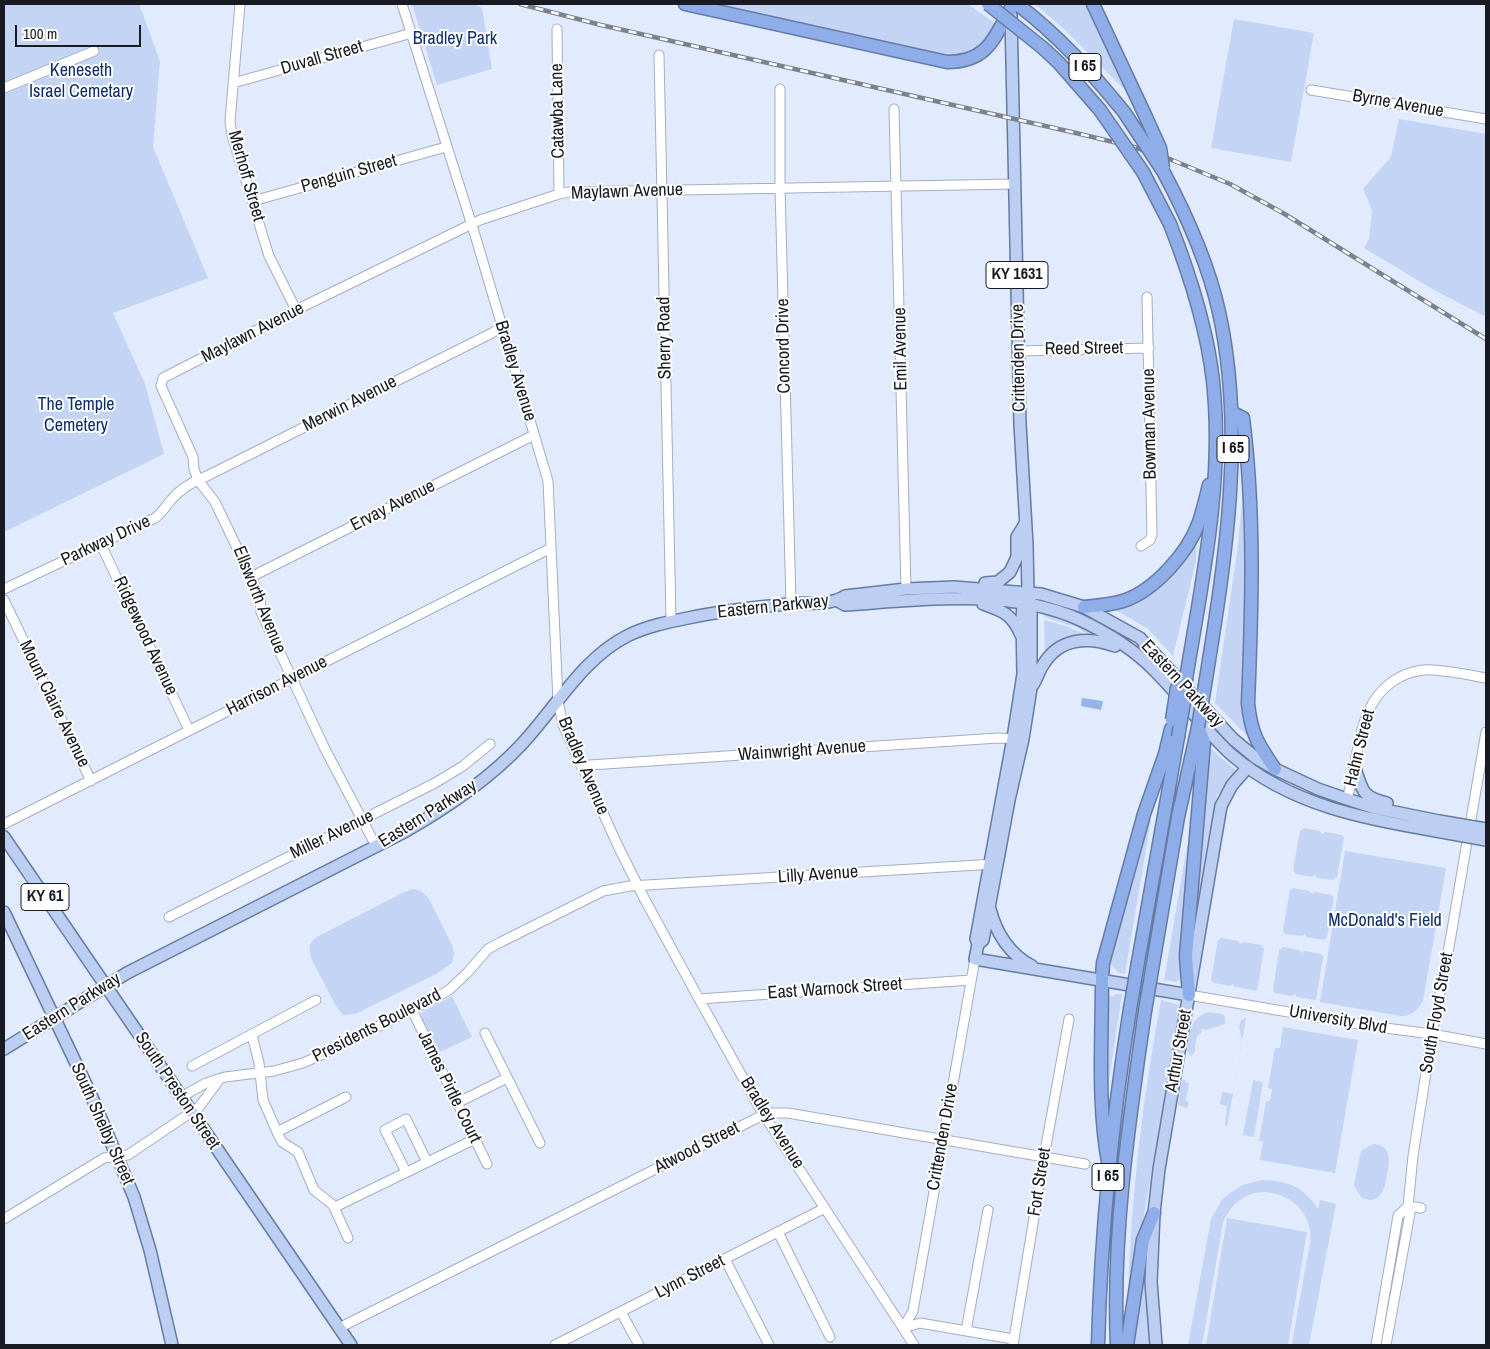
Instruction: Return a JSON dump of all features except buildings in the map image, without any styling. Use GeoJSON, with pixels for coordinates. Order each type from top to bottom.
{"type":"FeatureCollection","features":[{"type":"Feature","properties":{"kind":"highway"},"geometry":{"type":"LineString","coordinates":[[685,4],[947,62],[970,60],[989,47],[1013,5]]}},
{"type":"Feature","properties":{"kind":"highway","name":"I 65"},"geometry":{"type":"LineString","coordinates":[[988,4],[1059,63],[1100,110],[1143,172],[1170,224],[1189,273],[1203,325],[1215,408],[1213,507],[1210,533],[1190,652],[1186,690],[1174,733],[1115,1106],[1100,1267],[1098,1345]]}},
{"type":"Feature","properties":{"kind":"highway"},"geometry":{"type":"LineString","coordinates":[[1093,4],[1160,148],[1164,171]]}},
{"type":"Feature","properties":{"kind":"highway","name":"I 65"},"geometry":{"type":"LineString","coordinates":[[1013,5],[1059,39],[1089,71],[1124,112],[1164,171],[1192,231],[1210,279],[1226,348],[1232,412],[1233,451],[1229,515],[1207,672],[1193,753],[1178,817],[1145,1011],[1132,1106],[1123,1191],[1115,1307],[1117,1345]]}},
{"type":"Feature","properties":{"kind":"highway"},"geometry":{"type":"LineString","coordinates":[[1232,412],[1243,418],[1249,473],[1252,569],[1249,716],[1256,739],[1275,769]]}},
{"type":"Feature","properties":{"kind":"highway"},"geometry":{"type":"LineString","coordinates":[[1084,607],[1109,604],[1132,598],[1169,569],[1190,543],[1199,523],[1215,455]]}},
{"type":"Feature","properties":{"kind":"highway"},"geometry":{"type":"LineString","coordinates":[[1189,995],[1186,956],[1204,742],[1198,726]]}},
{"type":"Feature","properties":{"kind":"highway"},"geometry":{"type":"LineString","coordinates":[[1109,1167],[1102,1118],[1103,963],[1144,814],[1174,733]]}},
{"type":"Feature","properties":{"kind":"highway"},"geometry":{"type":"LineString","coordinates":[[1127,1345],[1143,1240],[1154,1214]]}},
{"type":"Feature","properties":{"kind":"main road","name":"Crittenden Drive"},"geometry":{"type":"LineString","coordinates":[[976,959],[978,944],[976,939],[1010,800],[1018,739],[1023,674],[1023,641],[1028,592],[1018,351],[1013,5]]}},
{"type":"Feature","properties":{"kind":"main road"},"geometry":{"type":"LineString","coordinates":[[1023,641],[1016,624],[1008,615],[973,594],[986,583],[998,582],[1010,572],[1017,557],[1017,537],[1025,524]]}},
{"type":"Feature","properties":{"kind":"main road","name":"Eastern Parkway"},"geometry":{"type":"LineString","coordinates":[[4,1049],[106,986],[437,813],[480,783],[523,743],[579,674],[612,644],[649,627],[717,612],[838,601],[845,596],[930,587],[1027,605],[1077,619],[1104,633],[1130,650],[1155,670],[1221,744],[1248,767],[1296,796],[1313,803],[1376,820],[1486,829]]}},
{"type":"Feature","properties":{"kind":"main road","name":"Eastern Parkway"},"geometry":{"type":"LineString","coordinates":[[838,601],[845,605],[934,599],[973,594],[1028,592],[1048,595],[1084,607],[1140,638],[1233,738],[1256,758],[1318,789],[1375,808],[1416,816],[1438,826],[1486,840]]}},
{"type":"Feature","properties":{"kind":"main road","name":"Crittenden Drive"},"geometry":{"type":"LineString","coordinates":[[1018,739],[1031,688],[1027,605]]}},
{"type":"Feature","properties":{"kind":"main road"},"geometry":{"type":"LineString","coordinates":[[1031,688],[1051,654],[1068,643],[1081,640],[1096,640],[1130,650]]}},
{"type":"Feature","properties":{"kind":"main road","name":"Arthur Street"},"geometry":{"type":"LineString","coordinates":[[1156,1345],[1151,1282],[1154,1214],[1163,1143],[1221,806],[1232,785],[1248,767]]}},
{"type":"Feature","properties":{"kind":"main road"},"geometry":{"type":"LineString","coordinates":[[1355,768],[1366,795],[1374,800],[1391,804],[1416,816]]}},
{"type":"Feature","properties":{"kind":"main road"},"geometry":{"type":"LineString","coordinates":[[1263,777],[1318,797],[1341,802],[1347,799]]}},
{"type":"Feature","properties":{"kind":"main road","name":"South Preston Street"},"geometry":{"type":"LineString","coordinates":[[4,837],[351,1345]]}},
{"type":"Feature","properties":{"kind":"main road","name":"Crittenden Drive"},"geometry":{"type":"LineString","coordinates":[[978,944],[983,940],[990,910],[994,864]]}},
{"type":"Feature","properties":{"kind":"main road"},"geometry":{"type":"LineString","coordinates":[[990,910],[997,931],[1002,939],[1022,960],[1036,968]]}},
{"type":"Feature","properties":{"kind":"main road","name":"South Shelby Street"},"geometry":{"type":"LineString","coordinates":[[4,912],[117,1156],[134,1198],[150,1250],[172,1345]]}},
{"type":"Feature","properties":{"kind":"main road"},"geometry":{"type":"LineString","coordinates":[[976,959],[1189,995]]}},
{"type":"Feature","properties":{"kind":"street","name":"Merhoff Street"},"geometry":{"type":"LineString","coordinates":[[240,4],[230,121],[232,135],[269,256],[296,310]]}},
{"type":"Feature","properties":{"kind":"street","name":"Bradley Avenue"},"geometry":{"type":"LineString","coordinates":[[402,4],[471,224],[548,481],[558,701],[562,725],[637,885],[764,1114],[914,1345]]}},
{"type":"Feature","properties":{"kind":"street","name":"Catawba Lane"},"geometry":{"type":"LineString","coordinates":[[557,29],[560,194]]}},
{"type":"Feature","properties":{"kind":"street","name":"Duvall Street"},"geometry":{"type":"LineString","coordinates":[[233,84],[412,33]]}},
{"type":"Feature","properties":{"kind":"street"},"geometry":{"type":"LineString","coordinates":[[4,88],[94,51]]}},
{"type":"Feature","properties":{"kind":"street","name":"Sherry Road"},"geometry":{"type":"LineString","coordinates":[[659,55],[672,621]]}},
{"type":"Feature","properties":{"kind":"street","name":"Concord Drive"},"geometry":{"type":"LineString","coordinates":[[780,89],[780,188],[791,604]]}},
{"type":"Feature","properties":{"kind":"street","name":"Byrne Avenue"},"geometry":{"type":"LineString","coordinates":[[1311,90],[1486,119]]}},
{"type":"Feature","properties":{"kind":"street","name":"Emil Avenue"},"geometry":{"type":"LineString","coordinates":[[894,109],[906,589]]}},
{"type":"Feature","properties":{"kind":"street","name":"Penguin Street"},"geometry":{"type":"LineString","coordinates":[[253,201],[446,147]]}},
{"type":"Feature","properties":{"kind":"street","name":"Maylawn Avenue"},"geometry":{"type":"LineString","coordinates":[[161,381],[162,378],[296,310],[471,224],[568,192],[1015,184]]}},
{"type":"Feature","properties":{"kind":"street","name":"Bowman Avenue"},"geometry":{"type":"LineString","coordinates":[[1141,546],[1150,540],[1152,535],[1147,297]]}},
{"type":"Feature","properties":{"kind":"street","name":"Merwin Avenue"},"geometry":{"type":"LineString","coordinates":[[198,480],[448,356],[501,327]]}},
{"type":"Feature","properties":{"kind":"street","name":"Reed Street"},"geometry":{"type":"LineString","coordinates":[[1018,351],[1149,348]]}},
{"type":"Feature","properties":{"kind":"street","name":"Ellsworth Avenue"},"geometry":{"type":"LineString","coordinates":[[161,381],[161,386],[194,457],[194,469],[198,480],[215,502],[251,577],[260,598],[261,612],[292,679],[324,747],[376,846]]}},
{"type":"Feature","properties":{"kind":"street","name":"Ervay Avenue"},"geometry":{"type":"LineString","coordinates":[[251,577],[534,434]]}},
{"type":"Feature","properties":{"kind":"street","name":"Parkway Drive"},"geometry":{"type":"LineString","coordinates":[[4,589],[155,518],[163,512],[177,494],[198,480]]}},
{"type":"Feature","properties":{"kind":"street","name":"Ridgewood Avenue"},"geometry":{"type":"LineString","coordinates":[[99,544],[189,730]]}},
{"type":"Feature","properties":{"kind":"street","name":"Harrison Avenue"},"geometry":{"type":"LineString","coordinates":[[4,824],[551,548]]}},
{"type":"Feature","properties":{"kind":"street","name":"Mount Claire Avenue"},"geometry":{"type":"LineString","coordinates":[[4,600],[91,781]]}},
{"type":"Feature","properties":{"kind":"street","name":"Hahn Street"},"geometry":{"type":"LineString","coordinates":[[1347,799],[1362,728],[1368,710],[1378,693],[1394,680],[1412,672],[1432,670],[1486,678]]}},
{"type":"Feature","properties":{"kind":"street","name":"South Floyd Street"},"geometry":{"type":"LineString","coordinates":[[1386,1345],[1410,1213],[1408,1206],[1414,1148],[1432,1034],[1486,732]]}},
{"type":"Feature","properties":{"kind":"street","name":"Wainwright Avenue"},"geometry":{"type":"LineString","coordinates":[[581,766],[988,738],[1018,739]]}},
{"type":"Feature","properties":{"kind":"street","name":"Miller Avenue"},"geometry":{"type":"LineString","coordinates":[[169,917],[435,783],[463,766],[490,744]]}},
{"type":"Feature","properties":{"kind":"street"},"geometry":{"type":"LineString","coordinates":[[1468,836],[1486,840]]}},
{"type":"Feature","properties":{"kind":"street","name":"Lilly Avenue"},"geometry":{"type":"LineString","coordinates":[[637,885],[994,864]]}},
{"type":"Feature","properties":{"kind":"street","name":"Presidents Boulevard"},"geometry":{"type":"LineString","coordinates":[[181,1097],[206,1083],[231,1076],[280,1069],[303,1063],[449,990],[488,949],[501,942],[603,891],[637,885]]}},
{"type":"Feature","properties":{"kind":"street","name":"Crittenden Drive"},"geometry":{"type":"LineString","coordinates":[[903,1328],[913,1311],[976,959]]}},
{"type":"Feature","properties":{"kind":"street","name":"East Warnock Street"},"geometry":{"type":"LineString","coordinates":[[699,999],[971,980]]}},
{"type":"Feature","properties":{"kind":"street","name":"University Blvd"},"geometry":{"type":"LineString","coordinates":[[1189,995],[1486,1044]]}},
{"type":"Feature","properties":{"kind":"street"},"geometry":{"type":"LineString","coordinates":[[192,1066],[316,1000]]}},
{"type":"Feature","properties":{"kind":"street","name":"James Pirtle Court"},"geometry":{"type":"LineString","coordinates":[[412,1010],[487,1164]]}},
{"type":"Feature","properties":{"kind":"street","name":"Fort Street"},"geometry":{"type":"LineString","coordinates":[[1013,1342],[1069,1019]]}},
{"type":"Feature","properties":{"kind":"street"},"geometry":{"type":"LineString","coordinates":[[485,1033],[540,1143]]}},
{"type":"Feature","properties":{"kind":"street"},"geometry":{"type":"LineString","coordinates":[[252,1035],[260,1072],[263,1100],[277,1132],[282,1142],[298,1152],[314,1190],[334,1207],[348,1238]]}},
{"type":"Feature","properties":{"kind":"street"},"geometry":{"type":"LineString","coordinates":[[457,1103],[507,1078]]}},
{"type":"Feature","properties":{"kind":"street"},"geometry":{"type":"LineString","coordinates":[[4,1219],[104,1158],[128,1155],[199,1107],[219,1080]]}},
{"type":"Feature","properties":{"kind":"street"},"geometry":{"type":"LineString","coordinates":[[277,1132],[346,1097]]}},
{"type":"Feature","properties":{"kind":"street","name":"Atwood Street"},"geometry":{"type":"LineString","coordinates":[[339,1328],[764,1114],[788,1113],[1085,1164]]}},
{"type":"Feature","properties":{"kind":"street"},"geometry":{"type":"LineString","coordinates":[[406,1172],[385,1130],[406,1119],[426,1162]]}},
{"type":"Feature","properties":{"kind":"street"},"geometry":{"type":"LineString","coordinates":[[334,1207],[475,1139]]}},
{"type":"Feature","properties":{"kind":"street"},"geometry":{"type":"LineString","coordinates":[[1408,1206],[1421,1208]]}},
{"type":"Feature","properties":{"kind":"street","name":"South Floyd Street"},"geometry":{"type":"LineString","coordinates":[[1376,1345],[1398,1216],[1408,1206]]}},
{"type":"Feature","properties":{"kind":"street","name":"Lynn Street"},"geometry":{"type":"LineString","coordinates":[[555,1345],[825,1208]]}},
{"type":"Feature","properties":{"kind":"street"},"geometry":{"type":"LineString","coordinates":[[966,1331],[988,1210]]}},
{"type":"Feature","properties":{"kind":"street"},"geometry":{"type":"LineString","coordinates":[[778,1232],[830,1337]]}},
{"type":"Feature","properties":{"kind":"street"},"geometry":{"type":"LineString","coordinates":[[725,1259],[769,1345]]}},
{"type":"Feature","properties":{"kind":"street"},"geometry":{"type":"LineString","coordinates":[[621,1312],[639,1345]]}},
{"type":"Feature","properties":{"kind":"street"},"geometry":{"type":"LineString","coordinates":[[903,1328],[920,1323],[1013,1342]]}},
{"type":"Feature","properties":{"kind":"green space","name":"The Temple Cemetery"},"geometry":{"type":"Polygon","coordinates":[[[4,4],[139,4],[160,61],[153,147],[208,278],[113,313],[145,384],[164,454],[4,532],[4,4]]]}},
{"type":"Feature","properties":{"kind":"green space","name":"Bradley Park"},"geometry":{"type":"Polygon","coordinates":[[[412,4],[474,4],[482,8],[492,69],[437,85],[412,4]]]}},
{"type":"Feature","properties":{"kind":"green space"},"geometry":{"type":"Polygon","coordinates":[[[704,4],[968,4],[996,24],[993,33],[975,52],[951,58],[704,4]]]}},
{"type":"Feature","properties":{"kind":"green space"},"geometry":{"type":"Polygon","coordinates":[[[1035,4],[1089,4],[1125,87],[1123,88],[1064,29],[1035,4]]]}},
{"type":"Feature","properties":{"kind":"green space"},"geometry":{"type":"Polygon","coordinates":[[[1234,19],[1314,33],[1291,162],[1211,148],[1234,19]]]}},
{"type":"Feature","properties":{"kind":"green space"},"geometry":{"type":"Polygon","coordinates":[[[1399,119],[1486,134],[1486,317],[1434,290],[1364,248],[1369,239],[1372,210],[1363,189],[1391,157],[1399,119]]]}},
{"type":"Feature","properties":{"kind":"green space"},"geometry":{"type":"Polygon","coordinates":[[[1245,469],[1249,738],[1215,703],[1238,545],[1245,469]]]}},
{"type":"Feature","properties":{"kind":"green space"},"geometry":{"type":"Polygon","coordinates":[[[1197,541],[1196,561],[1173,656],[1148,629],[1112,608],[1119,607],[1197,541]]]}},
{"type":"Feature","properties":{"kind":"green space"},"geometry":{"type":"Polygon","coordinates":[[[1045,614],[1067,620],[1100,637],[1091,636],[1076,627],[1044,617],[1045,614]]]}},
{"type":"Feature","properties":{"kind":"green space"},"geometry":{"type":"Polygon","coordinates":[[[1044,620],[1066,626],[1087,635],[1045,656],[1044,620]]]}},
{"type":"Feature","properties":{"kind":"green space"},"geometry":{"type":"Polygon","coordinates":[[[1208,746],[1237,771],[1228,780],[1219,794],[1217,794],[1190,955],[1208,746]]]}},
{"type":"Feature","properties":{"kind":"green space"},"geometry":{"type":"Polygon","coordinates":[[[1149,820],[1151,820],[1125,974],[1110,965],[1149,820]]]}},
{"type":"Feature","properties":{"kind":"green space"},"geometry":{"type":"Polygon","coordinates":[[[1304,828],[1320,831],[1322,834],[1325,832],[1342,835],[1344,838],[1337,877],[1333,880],[1317,878],[1315,874],[1312,877],[1296,874],[1293,870],[1300,831],[1304,828]]]}},
{"type":"Feature","properties":{"kind":"green space"},"geometry":{"type":"Polygon","coordinates":[[[1187,846],[1189,846],[1182,978],[1176,982],[1164,980],[1187,846]]]}},
{"type":"Feature","properties":{"kind":"green space","name":"McDonald's Field"},"geometry":{"type":"Polygon","coordinates":[[[1345,851],[1446,868],[1423,1001],[1411,1014],[1401,1016],[1320,1002],[1345,851]]]}},
{"type":"Feature","properties":{"kind":"green space"},"geometry":{"type":"Polygon","coordinates":[[[1293,888],[1309,891],[1312,894],[1315,892],[1331,895],[1334,898],[1327,937],[1323,940],[1307,937],[1305,934],[1302,936],[1285,934],[1283,930],[1290,890],[1293,888]]]}},
{"type":"Feature","properties":{"kind":"green space"},"geometry":{"type":"Polygon","coordinates":[[[413,889],[422,892],[429,899],[453,947],[452,963],[436,974],[355,1014],[343,1015],[337,1008],[311,958],[309,946],[315,938],[413,889]]]}},
{"type":"Feature","properties":{"kind":"green space"},"geometry":{"type":"Polygon","coordinates":[[[1222,938],[1238,941],[1240,944],[1244,942],[1261,945],[1264,949],[1257,991],[1235,987],[1233,984],[1230,986],[1214,983],[1211,980],[1218,940],[1222,938]]]}},
{"type":"Feature","properties":{"kind":"green space"},"geometry":{"type":"Polygon","coordinates":[[[1283,947],[1299,950],[1302,953],[1304,951],[1321,954],[1323,957],[1316,1000],[1297,997],[1295,994],[1292,996],[1275,993],[1273,990],[1279,950],[1283,947]]]}},
{"type":"Feature","properties":{"kind":"green space"},"geometry":{"type":"Polygon","coordinates":[[[1116,994],[1122,994],[1107,1093],[1105,1061],[1108,1000],[1111,995],[1112,997],[1116,994]]]}},
{"type":"Feature","properties":{"kind":"green space"},"geometry":{"type":"Polygon","coordinates":[[[452,996],[472,1037],[440,1052],[422,1019],[421,1013],[452,996]]]}},
{"type":"Feature","properties":{"kind":"green space"},"geometry":{"type":"Polygon","coordinates":[[[1161,1000],[1179,1005],[1180,1009],[1131,1290],[1128,1294],[1132,1220],[1139,1147],[1161,1000]]]}},
{"type":"Feature","properties":{"kind":"green space"},"geometry":{"type":"Polygon","coordinates":[[[1207,1012],[1223,1014],[1225,1024],[1206,1030],[1202,1029],[1201,1033],[1197,1036],[1194,1054],[1191,1056],[1187,1051],[1191,1028],[1201,1015],[1207,1012]]]}},
{"type":"Feature","properties":{"kind":"green space"},"geometry":{"type":"Polygon","coordinates":[[[1246,1018],[1234,1089],[1242,1040],[1239,1026],[1241,1020],[1246,1018]]]}},
{"type":"Feature","properties":{"kind":"green space"},"geometry":{"type":"Polygon","coordinates":[[[1283,1027],[1358,1040],[1335,1173],[1260,1160],[1263,1141],[1259,1141],[1266,1101],[1270,1101],[1272,1089],[1268,1088],[1275,1048],[1280,1048],[1283,1027]]]}},
{"type":"Feature","properties":{"kind":"green space"},"geometry":{"type":"Polygon","coordinates":[[[1182,1079],[1189,1083],[1186,1101],[1189,1102],[1187,1108],[1178,1105],[1182,1079]]]}},
{"type":"Feature","properties":{"kind":"green space"},"geometry":{"type":"Polygon","coordinates":[[[1253,1080],[1263,1082],[1254,1137],[1243,1135],[1253,1080]]]}},
{"type":"Feature","properties":{"kind":"green space"},"geometry":{"type":"Polygon","coordinates":[[[1222,1092],[1233,1094],[1227,1126],[1225,1125],[1227,1106],[1220,1104],[1222,1092]]]}},
{"type":"Feature","properties":{"kind":"green space"},"geometry":{"type":"Polygon","coordinates":[[[1373,1144],[1379,1145],[1386,1150],[1389,1164],[1383,1190],[1373,1200],[1361,1197],[1354,1185],[1361,1151],[1373,1144]]]}},
{"type":"Feature","properties":{"kind":"green space"},"geometry":{"type":"Polygon","coordinates":[[[1262,1180],[1294,1186],[1307,1195],[1318,1209],[1320,1200],[1336,1204],[1309,1345],[1292,1345],[1310,1245],[1308,1222],[1300,1208],[1287,1198],[1264,1192],[1251,1194],[1239,1201],[1230,1210],[1223,1222],[1202,1345],[1188,1345],[1211,1219],[1222,1200],[1230,1193],[1242,1185],[1262,1180]]]}},
{"type":"Feature","properties":{"kind":"green space"},"geometry":{"type":"Polygon","coordinates":[[[1227,1218],[1307,1232],[1288,1345],[1206,1345],[1227,1218]]]}},
{"type":"Feature","properties":{"kind":"green space"},"geometry":{"type":"Polygon","coordinates":[[[1146,1262],[1152,1345],[1132,1345],[1146,1262]]]}},
{"type":"Feature","properties":{"kind":"water"},"geometry":{"type":"Polygon","coordinates":[[[1082,698],[1103,701],[1101,710],[1081,706],[1082,698]]]}},
{"type":"Feature","properties":{"kind":"railway"},"geometry":{"type":"LineString","coordinates":[[520,4],[601,25],[1076,133],[1134,147],[1172,160],[1230,184],[1283,213],[1486,339]]}},
{"type":"Feature","properties":{"kind":"park label","name":"Keneseth Israel Cemetary"},"geometry":{"type":"Point","coordinates":[81,81]}}]}
